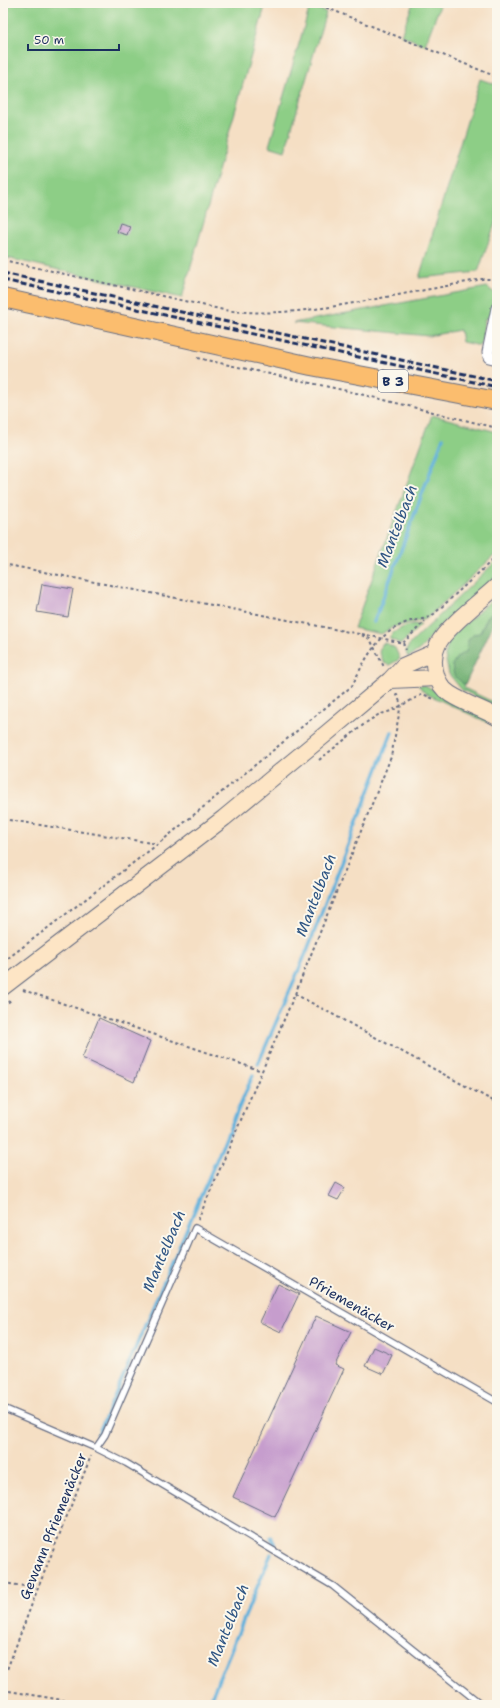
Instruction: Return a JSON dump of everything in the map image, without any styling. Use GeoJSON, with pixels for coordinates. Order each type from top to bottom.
{"type":"FeatureCollection","features":[{"type":"Feature","properties":{"kind":"main road","name":"B 3"},"geometry":{"type":"LineString","coordinates":[[3,298],[311,366],[497,401]]}},
{"type":"Feature","properties":{"kind":"street"},"geometry":{"type":"LineString","coordinates":[[497,308],[488,352],[489,357],[497,358]]}},
{"type":"Feature","properties":{"kind":"street"},"geometry":{"type":"LineString","coordinates":[[497,586],[446,632],[436,648],[434,666],[437,678],[449,694],[497,716]]}},
{"type":"Feature","properties":{"kind":"street"},"geometry":{"type":"LineString","coordinates":[[3,987],[224,818],[390,680],[403,666],[436,648]]}},
{"type":"Feature","properties":{"kind":"street"},"geometry":{"type":"LineString","coordinates":[[390,680],[437,678]]}},
{"type":"Feature","properties":{"kind":"lane","name":"Pfriemenäcker"},"geometry":{"type":"LineString","coordinates":[[194,1228],[497,1402]]}},
{"type":"Feature","properties":{"kind":"lane"},"geometry":{"type":"LineString","coordinates":[[96,1448],[104,1435],[194,1228]]}},
{"type":"Feature","properties":{"kind":"lane"},"geometry":{"type":"LineString","coordinates":[[3,1408],[96,1448],[126,1463],[333,1586],[482,1705]]}},
{"type":"Feature","properties":{"kind":"path"},"geometry":{"type":"LineString","coordinates":[[315,3],[497,77]]}},
{"type":"Feature","properties":{"kind":"path"},"geometry":{"type":"LineString","coordinates":[[3,260],[224,310],[250,314],[293,312],[354,303],[482,280],[497,279]]}},
{"type":"Feature","properties":{"kind":"path"},"geometry":{"type":"LineString","coordinates":[[352,392],[497,428]]}},
{"type":"Feature","properties":{"kind":"path"},"geometry":{"type":"LineString","coordinates":[[403,643],[425,620],[434,614],[497,556]]}},
{"type":"Feature","properties":{"kind":"path"},"geometry":{"type":"LineString","coordinates":[[3,564],[403,643]]}},
{"type":"Feature","properties":{"kind":"path"},"geometry":{"type":"LineString","coordinates":[[3,962],[158,844],[352,686],[374,646],[397,626],[407,622],[425,620]]}},
{"type":"Feature","properties":{"kind":"path"},"geometry":{"type":"LineString","coordinates":[[194,1228],[262,1071],[391,757],[401,704],[370,639],[359,634]]}},
{"type":"Feature","properties":{"kind":"path"},"geometry":{"type":"LineString","coordinates":[[403,643],[408,655]]}},
{"type":"Feature","properties":{"kind":"path"},"geometry":{"type":"LineString","coordinates":[[367,722],[401,704]]}},
{"type":"Feature","properties":{"kind":"path"},"geometry":{"type":"LineString","coordinates":[[3,819],[158,844]]}},
{"type":"Feature","properties":{"kind":"path"},"geometry":{"type":"LineString","coordinates":[[23,990],[262,1071]]}},
{"type":"Feature","properties":{"kind":"path"},"geometry":{"type":"LineString","coordinates":[[294,994],[497,1103]]}},
{"type":"Feature","properties":{"kind":"path","name":"Gewann Pfriemenäcker"},"geometry":{"type":"LineString","coordinates":[[3,1680],[88,1461],[96,1448]]}},
{"type":"Feature","properties":{"kind":"path"},"geometry":{"type":"LineString","coordinates":[[3,1583],[38,1588]]}},
{"type":"Feature","properties":{"kind":"path"},"geometry":{"type":"LineString","coordinates":[[3,1690],[92,1705]]}},
{"type":"Feature","properties":{"kind":"green space"},"geometry":{"type":"Polygon","coordinates":[[[3,3],[266,3],[182,298],[3,257],[3,3]]]}},
{"type":"Feature","properties":{"kind":"green space"},"geometry":{"type":"Polygon","coordinates":[[[413,3],[441,3],[425,45],[401,35],[413,3]]]}},
{"type":"Feature","properties":{"kind":"green space"},"geometry":{"type":"Polygon","coordinates":[[[310,6],[326,12],[285,151],[269,146],[310,6]]]}},
{"type":"Feature","properties":{"kind":"green space"},"geometry":{"type":"Polygon","coordinates":[[[480,79],[497,85],[497,218],[478,272],[419,278],[480,79]]]}},
{"type":"Feature","properties":{"kind":"green space"},"geometry":{"type":"Polygon","coordinates":[[[487,287],[497,295],[491,318],[485,318],[481,346],[462,342],[460,330],[429,336],[293,323],[487,287]]]}},
{"type":"Feature","properties":{"kind":"green space"},"geometry":{"type":"Polygon","coordinates":[[[432,415],[497,432],[497,553],[426,619],[393,627],[381,634],[354,628],[432,415]]]}},
{"type":"Feature","properties":{"kind":"green space"},"geometry":{"type":"Polygon","coordinates":[[[497,560],[497,575],[439,627],[419,650],[408,657],[406,652],[409,645],[497,560]]]}},
{"type":"Feature","properties":{"kind":"green space"},"geometry":{"type":"Polygon","coordinates":[[[497,595],[497,608],[488,616],[480,633],[474,634],[467,651],[457,657],[463,684],[465,685],[464,688],[497,704],[497,707],[462,690],[449,674],[445,656],[448,643],[456,632],[497,595]]]}},
{"type":"Feature","properties":{"kind":"green space"},"geometry":{"type":"Polygon","coordinates":[[[497,608],[497,616],[465,685],[454,676],[452,665],[457,657],[467,651],[468,640],[474,634],[480,633],[488,616],[497,608]]]}},
{"type":"Feature","properties":{"kind":"green space"},"geometry":{"type":"Polygon","coordinates":[[[414,624],[421,625],[401,644],[390,639],[390,636],[398,630],[414,624]]]}},
{"type":"Feature","properties":{"kind":"green space"},"geometry":{"type":"Polygon","coordinates":[[[386,643],[395,648],[400,659],[389,665],[384,663],[379,651],[382,644],[386,643]]]}},
{"type":"Feature","properties":{"kind":"green space"},"geometry":{"type":"Polygon","coordinates":[[[418,685],[425,685],[447,698],[497,722],[497,727],[425,693],[418,685]]]}},
{"type":"Feature","properties":{"kind":"building"},"geometry":{"type":"Polygon","coordinates":[[[120,223],[130,226],[127,235],[117,232],[120,223]]]}},
{"type":"Feature","properties":{"kind":"building"},"geometry":{"type":"Polygon","coordinates":[[[42,584],[73,589],[68,617],[37,612],[42,584]]]}},
{"type":"Feature","properties":{"kind":"building"},"geometry":{"type":"Polygon","coordinates":[[[99,1018],[150,1041],[134,1082],[82,1058],[99,1018]]]}},
{"type":"Feature","properties":{"kind":"building"},"geometry":{"type":"Polygon","coordinates":[[[336,1183],[345,1188],[338,1200],[329,1196],[336,1183]]]}},
{"type":"Feature","properties":{"kind":"building"},"geometry":{"type":"Polygon","coordinates":[[[278,1284],[299,1294],[281,1332],[260,1322],[278,1284]]]}},
{"type":"Feature","properties":{"kind":"building"},"geometry":{"type":"Polygon","coordinates":[[[316,1316],[351,1332],[335,1365],[344,1369],[275,1517],[233,1497],[316,1316]]]}},
{"type":"Feature","properties":{"kind":"building"},"geometry":{"type":"Polygon","coordinates":[[[374,1347],[392,1355],[383,1374],[365,1366],[374,1347]]]}},
{"type":"Feature","properties":{"kind":"waterway","name":"Mantelbach"},"geometry":{"type":"LineString","coordinates":[[374,622],[443,438]]}},
{"type":"Feature","properties":{"kind":"waterway","name":"Mantelbach"},"geometry":{"type":"LineString","coordinates":[[258,1064],[306,953],[392,732]]}},
{"type":"Feature","properties":{"kind":"waterway","name":"Mantelbach"},"geometry":{"type":"LineString","coordinates":[[97,1437],[253,1075]]}},
{"type":"Feature","properties":{"kind":"waterway","name":"Mantelbach"},"geometry":{"type":"LineString","coordinates":[[271,1537],[275,1545]]}},
{"type":"Feature","properties":{"kind":"waterway","name":"Mantelbach"},"geometry":{"type":"LineString","coordinates":[[208,1705],[271,1554]]}},
{"type":"Feature","properties":{"kind":"railway"},"geometry":{"type":"LineString","coordinates":[[3,273],[497,381]]}},
{"type":"Feature","properties":{"kind":"railway"},"geometry":{"type":"LineString","coordinates":[[3,280],[497,387]]}}]}
